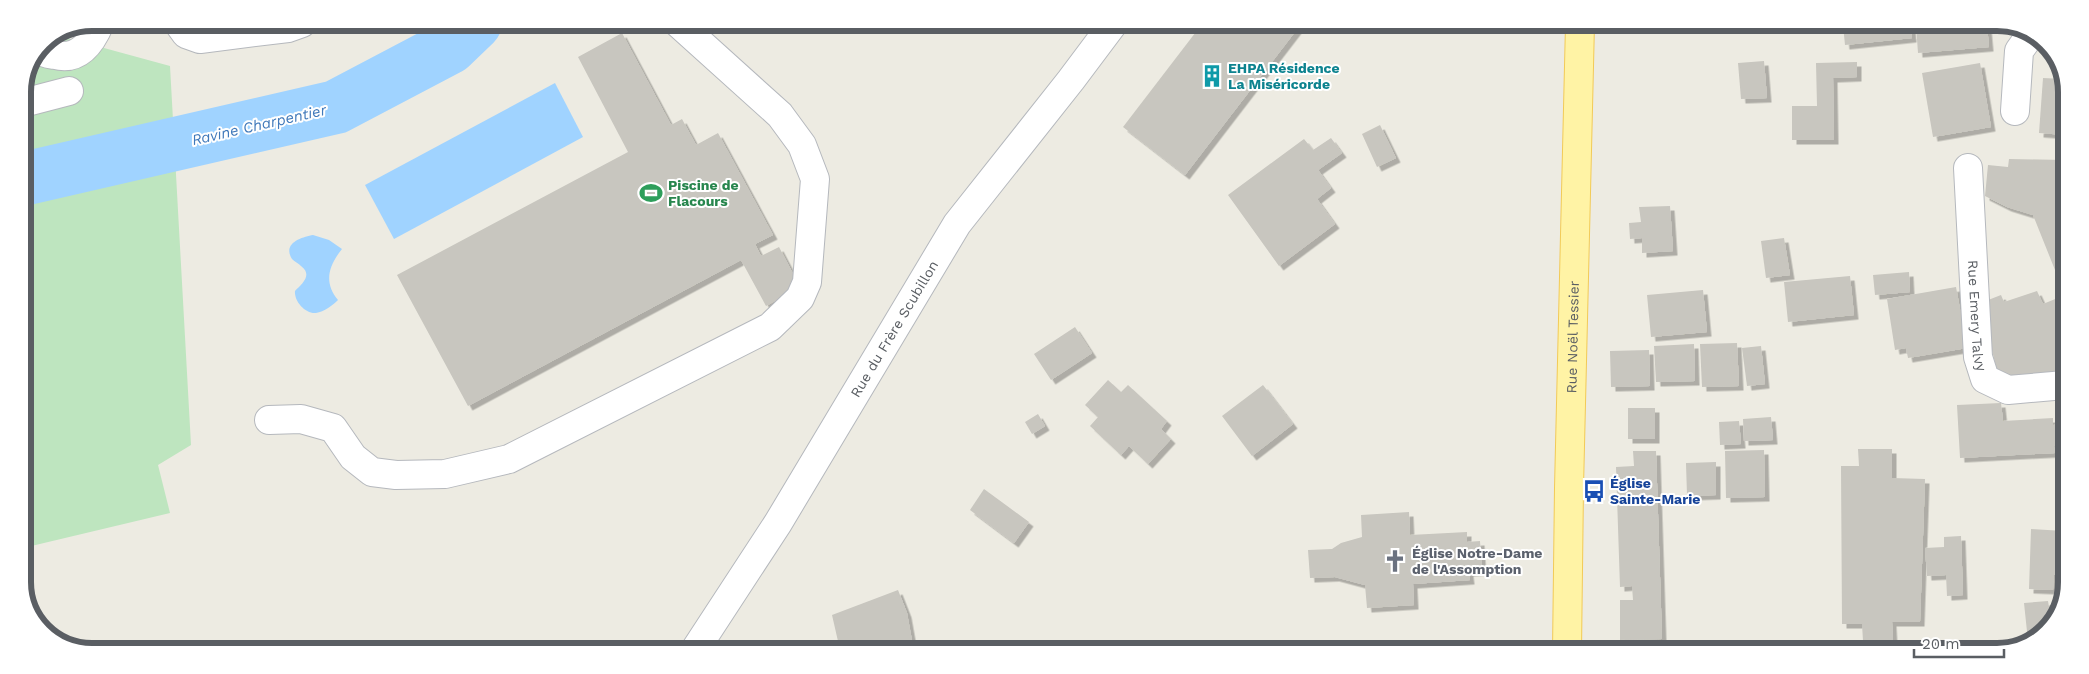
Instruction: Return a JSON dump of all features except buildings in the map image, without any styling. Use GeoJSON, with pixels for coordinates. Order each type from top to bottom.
{"type":"FeatureCollection","features":[{"type":"Feature","properties":{"kind":"main road","name":"Rue Noël Tessier"},"geometry":{"type":"LineString","coordinates":[[1567,643],[1580,31]]}},
{"type":"Feature","properties":{"kind":"street"},"geometry":{"type":"LineString","coordinates":[[46,53],[64,57],[80,52],[94,37],[96,31]]}},
{"type":"Feature","properties":{"kind":"street"},"geometry":{"type":"LineString","coordinates":[[184,31],[186,34],[200,39],[264,31]]}},
{"type":"Feature","properties":{"kind":"street"},"geometry":{"type":"LineString","coordinates":[[269,420],[301,419],[333,428],[353,457],[372,472],[396,475],[445,474],[509,459],[770,327],[800,298],[807,282],[815,179],[802,145],[780,114],[687,31]]}},
{"type":"Feature","properties":{"kind":"street","name":"Rue du Frère Scubillon"},"geometry":{"type":"LineString","coordinates":[[700,643],[778,523],[957,224],[1108,31]]}},
{"type":"Feature","properties":{"kind":"street"},"geometry":{"type":"LineString","coordinates":[[2016,111],[2019,51],[2027,39]]}},
{"type":"Feature","properties":{"kind":"street"},"geometry":{"type":"LineString","coordinates":[[31,101],[69,91]]}},
{"type":"Feature","properties":{"kind":"street","name":"Rue Emery Talvy"},"geometry":{"type":"LineString","coordinates":[[1968,168],[1978,358],[1985,379],[2008,390],[2058,386]]}},
{"type":"Feature","properties":{"kind":"green space"},"geometry":{"type":"Polygon","coordinates":[[[66,38],[170,66],[191,445],[158,465],[170,513],[31,546],[31,92],[32,80],[42,58],[49,49],[66,38]]]}},
{"type":"Feature","properties":{"kind":"water"},"geometry":{"type":"Polygon","coordinates":[[[555,83],[583,137],[394,239],[365,185],[555,83]]]}},
{"type":"Feature","properties":{"kind":"water"},"geometry":{"type":"Polygon","coordinates":[[[313,235],[329,240],[342,249],[334,261],[329,274],[330,287],[338,300],[325,310],[316,313],[304,309],[296,299],[295,291],[305,279],[306,273],[292,259],[290,253],[291,245],[299,239],[313,235]]]}},
{"type":"Feature","properties":{"kind":"waterway","name":"Ravine Charpentier"},"geometry":{"type":"LineString","coordinates":[[31,177],[336,107],[450,47],[467,31]]}},
{"type":"Feature","properties":{"kind":"place","name":"EHPA Résidence La Miséricorde"},"geometry":{"type":"Point","coordinates":[1212,76]}},
{"type":"Feature","properties":{"kind":"place","name":"Piscine de Flacours"},"geometry":{"type":"Point","coordinates":[651,193]}},
{"type":"Feature","properties":{"kind":"place","name":"Église Sainte-Marie"},"geometry":{"type":"Point","coordinates":[1594,491]}},
{"type":"Feature","properties":{"kind":"place","name":"Église Notre-Dame de l'Assomption"},"geometry":{"type":"Point","coordinates":[1395,561]}}]}
